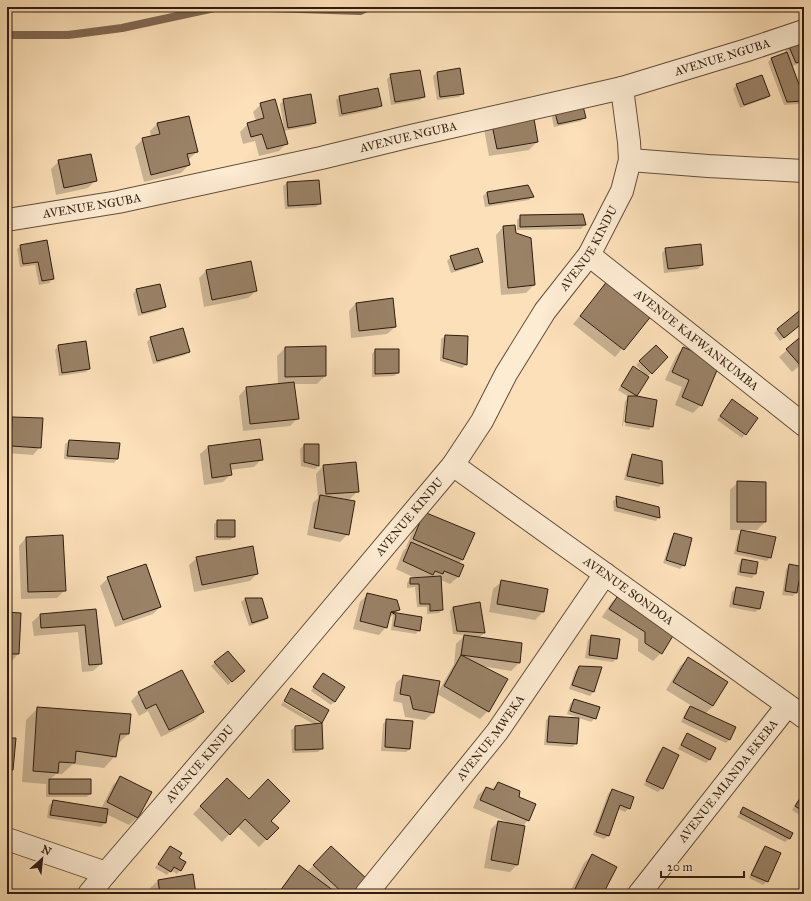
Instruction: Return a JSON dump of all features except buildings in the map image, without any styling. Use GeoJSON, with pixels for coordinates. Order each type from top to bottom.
{"type":"FeatureCollection","features":[{"type":"Feature","properties":{"kind":"street","name":"AVENUE NGUBA"},"geometry":{"type":"LineString","coordinates":[[7,220],[118,202],[313,160],[622,88],[804,31]]}},
{"type":"Feature","properties":{"kind":"street","name":"AVENUE KINDU"},"geometry":{"type":"LineString","coordinates":[[89,894],[453,466],[482,421],[506,374],[546,311],[589,255],[622,190],[630,160],[622,88]]}},
{"type":"Feature","properties":{"kind":"street"},"geometry":{"type":"LineString","coordinates":[[630,160],[804,171]]}},
{"type":"Feature","properties":{"kind":"street","name":"AVENUE KAFWANKUMBA"},"geometry":{"type":"LineString","coordinates":[[589,255],[804,425]]}},
{"type":"Feature","properties":{"kind":"street","name":"AVENUE SONDOA"},"geometry":{"type":"LineString","coordinates":[[453,466],[795,712]]}},
{"type":"Feature","properties":{"kind":"street","name":"AVENUE MWEKA"},"geometry":{"type":"LineString","coordinates":[[366,894],[497,732],[605,574]]}},
{"type":"Feature","properties":{"kind":"street","name":"AVENUE MIANDA EKEBA"},"geometry":{"type":"LineString","coordinates":[[639,894],[795,712]]}},
{"type":"Feature","properties":{"kind":"street"},"geometry":{"type":"LineString","coordinates":[[7,839],[106,873]]}},
{"type":"Feature","properties":{"kind":"waterway"},"geometry":{"type":"LineString","coordinates":[[7,35],[68,35],[122,28],[219,7]]}},
{"type":"Feature","properties":{"kind":"waterway"},"geometry":{"type":"LineString","coordinates":[[242,7],[360,11],[369,7]]}}]}
